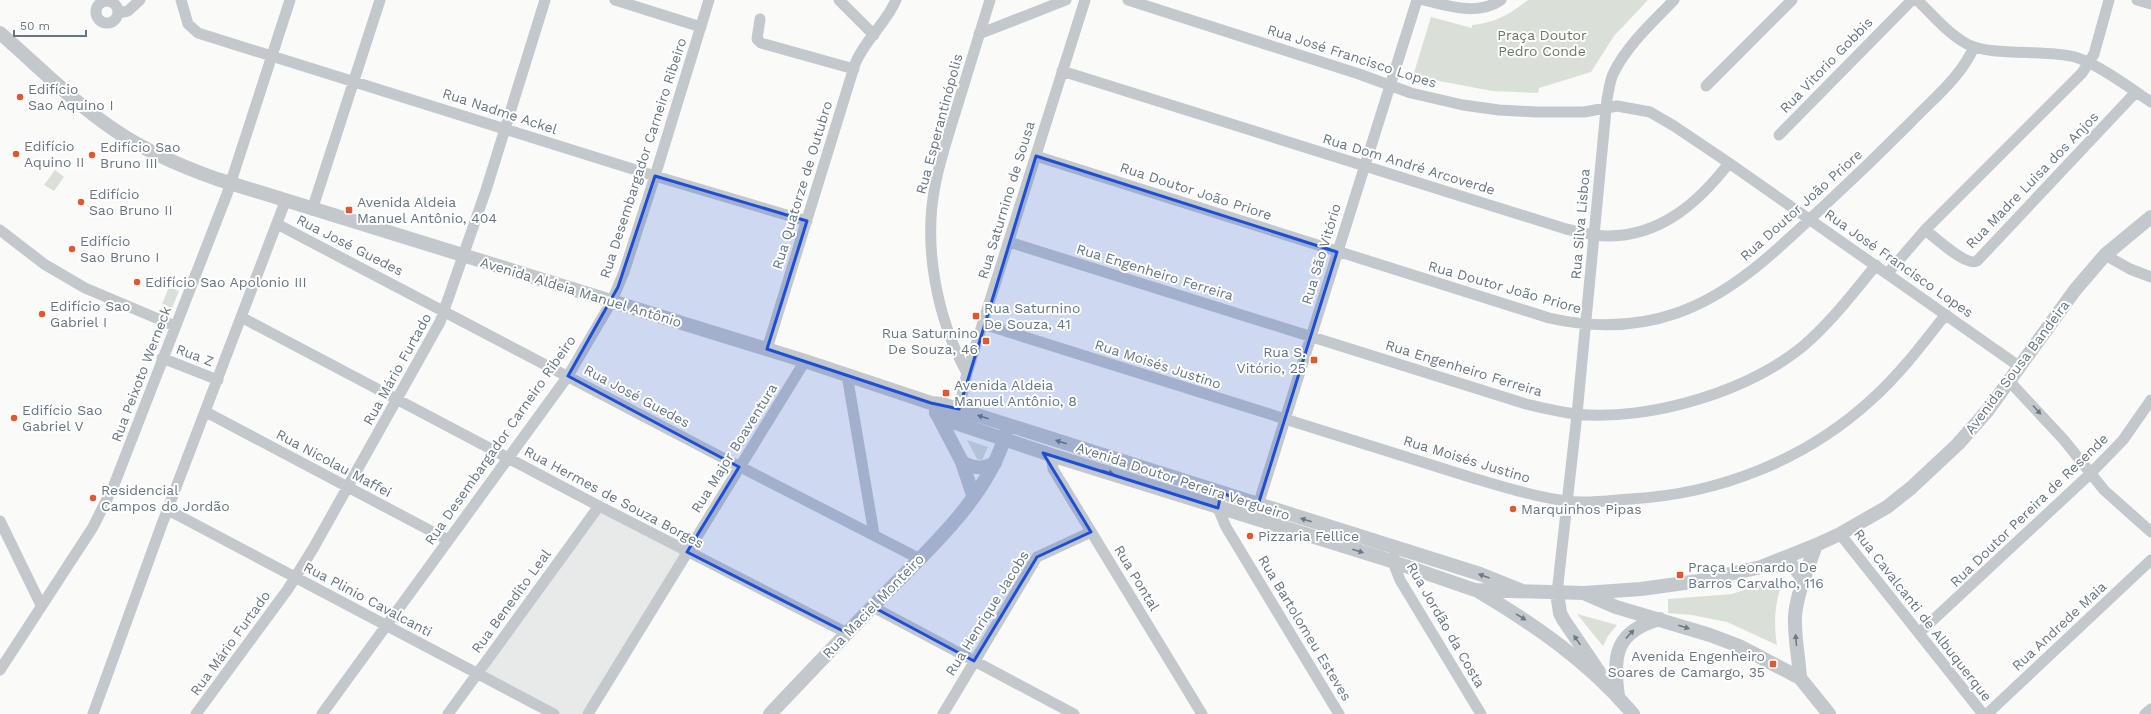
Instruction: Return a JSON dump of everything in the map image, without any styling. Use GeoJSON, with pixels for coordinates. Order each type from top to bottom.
{"type":"FeatureCollection","features":[{"type":"Feature","properties":{"kind":"street"},"geometry":{"type":"LineString","coordinates":[[118,13],[114,4],[108,1],[99,2],[96,12],[102,21],[112,22],[118,13],[128,11],[140,0]]}},
{"type":"Feature","properties":{"kind":"street","name":"Rua Nadme Ackel"},"geometry":{"type":"LineString","coordinates":[[181,0],[188,24],[198,33],[353,80],[655,176],[807,221]]}},
{"type":"Feature","properties":{"kind":"street","name":"Rua Peixoto Werneck"},"geometry":{"type":"LineString","coordinates":[[0,670],[93,527],[114,485],[230,183],[290,0]]}},
{"type":"Feature","properties":{"kind":"street"},"geometry":{"type":"LineString","coordinates":[[312,210],[380,0]]}},
{"type":"Feature","properties":{"kind":"street","name":"Rua Mário Furtado"},"geometry":{"type":"LineString","coordinates":[[196,714],[295,577],[348,487],[445,311],[505,129],[545,0]]}},
{"type":"Feature","properties":{"kind":"street"},"geometry":{"type":"LineString","coordinates":[[615,0],[701,27]]}},
{"type":"Feature","properties":{"kind":"street","name":"Rua Desembargador Carneiro Ribeiro"},"geometry":{"type":"LineString","coordinates":[[322,714],[568,376],[612,301],[624,272],[655,176],[709,0]]}},
{"type":"Feature","properties":{"kind":"street"},"geometry":{"type":"LineString","coordinates":[[840,0],[874,34]]}},
{"type":"Feature","properties":{"kind":"street","name":"Rua Quatorze de Outubro"},"geometry":{"type":"LineString","coordinates":[[767,350],[860,52],[884,24],[896,0]]}},
{"type":"Feature","properties":{"kind":"street","name":"Rua Esperantinópolis"},"geometry":{"type":"LineString","coordinates":[[967,373],[950,338],[932,261],[932,209],[935,185],[945,147],[990,0]]}},
{"type":"Feature","properties":{"kind":"street"},"geometry":{"type":"LineString","coordinates":[[979,34],[1066,0]]}},
{"type":"Feature","properties":{"kind":"street","name":"Rua Saturnino de Sousa"},"geometry":{"type":"LineString","coordinates":[[959,409],[967,373],[1085,0]]}},
{"type":"Feature","properties":{"kind":"street","name":"Rua José Francisco Lopes"},"geometry":{"type":"LineString","coordinates":[[1128,0],[1411,93],[1494,109],[1568,112],[1606,108],[1631,108],[1650,112],[1674,126],[1729,163],[2020,367]]}},
{"type":"Feature","properties":{"kind":"street","name":"Rua São Vitório"},"geometry":{"type":"LineString","coordinates":[[1256,512],[1417,0]]}},
{"type":"Feature","properties":{"kind":"street"},"geometry":{"type":"LineString","coordinates":[[1424,0],[1477,9],[1495,4],[1501,0]]}},
{"type":"Feature","properties":{"kind":"street","name":"Rua Silva Lisboa"},"geometry":{"type":"LineString","coordinates":[[1558,594],[1586,325],[1606,108],[1613,73],[1642,34],[1674,0]]}},
{"type":"Feature","properties":{"kind":"street"},"geometry":{"type":"LineString","coordinates":[[1706,86],[1792,0]]}},
{"type":"Feature","properties":{"kind":"street","name":"Rua Vitorio Gobbis"},"geometry":{"type":"LineString","coordinates":[[1779,135],[1912,0]]}},
{"type":"Feature","properties":{"kind":"street"},"geometry":{"type":"LineString","coordinates":[[1917,0],[1958,39],[1974,47],[2061,54],[2089,63],[2151,102]]}},
{"type":"Feature","properties":{"kind":"street"},"geometry":{"type":"LineString","coordinates":[[1887,274],[1925,230],[2073,83],[2089,63],[2098,42],[2108,0]]}},
{"type":"Feature","properties":{"kind":"street"},"geometry":{"type":"LineString","coordinates":[[2137,0],[2151,4]]}},
{"type":"Feature","properties":{"kind":"street"},"geometry":{"type":"LineString","coordinates":[[760,19],[757,39],[761,44],[854,69]]}},
{"type":"Feature","properties":{"kind":"street","name":"Avenida Aldeia Manuel Antônio"},"geometry":{"type":"LineString","coordinates":[[0,33],[85,109],[114,130],[162,158],[217,179],[285,202],[464,255],[847,375],[933,408],[956,424]]}},
{"type":"Feature","properties":{"kind":"street","name":"Rua Doutor João Priore"},"geometry":{"type":"LineString","coordinates":[[1036,156],[1549,318],[1586,325],[1604,326],[1648,322],[1678,313],[1703,302],[1760,264],[1888,146],[1959,72],[1974,47]]}},
{"type":"Feature","properties":{"kind":"street","name":"Rua Dom André Arcoverde"},"geometry":{"type":"LineString","coordinates":[[1062,71],[1566,229],[1594,235],[1619,236],[1665,222],[1682,212],[1699,198],[1729,163]]}},
{"type":"Feature","properties":{"kind":"street","name":"Rua Madre Luisa dos Anjos"},"geometry":{"type":"LineString","coordinates":[[1925,230],[1968,262],[1977,261],[2136,92]]}},
{"type":"Feature","properties":{"kind":"street"},"geometry":{"type":"LineString","coordinates":[[92,714],[285,202]]}},
{"type":"Feature","properties":{"kind":"street","name":"Avenida Sousa Bandeira"},"geometry":{"type":"LineString","coordinates":[[1558,594],[1640,589],[1719,577],[1761,567],[1840,534],[1887,507],[1935,467],[1958,444],[2010,382],[2075,290],[2105,255],[2151,217]]}},
{"type":"Feature","properties":{"kind":"street","name":"Rua José Guedes"},"geometry":{"type":"LineString","coordinates":[[277,224],[445,311],[739,467],[874,534],[920,559]]}},
{"type":"Feature","properties":{"kind":"street"},"geometry":{"type":"LineString","coordinates":[[0,230],[44,264],[86,288],[175,326]]}},
{"type":"Feature","properties":{"kind":"street","name":"Rua Engenheiro Ferreira"},"geometry":{"type":"LineString","coordinates":[[1009,242],[1526,404],[1577,414],[1609,415],[1644,411],[1680,404],[1729,390],[1781,361],[1809,341],[1835,314],[1876,265]]}},
{"type":"Feature","properties":{"kind":"street"},"geometry":{"type":"LineString","coordinates":[[2105,255],[2130,270],[2151,277]]}},
{"type":"Feature","properties":{"kind":"street","name":"Rua Moisés Justino"},"geometry":{"type":"LineString","coordinates":[[983,324],[1508,489],[1568,501],[1636,498],[1693,492],[1746,475],[1785,459],[1843,424],[1871,401],[1905,366],[1946,314]]}},
{"type":"Feature","properties":{"kind":"street","name":"Rua Hermes de Souza Borges"},"geometry":{"type":"LineString","coordinates":[[241,317],[687,552],[847,633]]}},
{"type":"Feature","properties":{"kind":"street","name":"Rua Z"},"geometry":{"type":"LineString","coordinates":[[162,358],[218,380]]}},
{"type":"Feature","properties":{"kind":"street","name":"Rua Major Boaventura"},"geometry":{"type":"LineString","coordinates":[[588,714],[805,361]]}},
{"type":"Feature","properties":{"kind":"street"},"geometry":{"type":"LineString","coordinates":[[847,375],[874,534]]}},
{"type":"Feature","properties":{"kind":"street"},"geometry":{"type":"LineString","coordinates":[[2010,382],[2064,440],[2090,474],[2120,506],[2151,532]]}},
{"type":"Feature","properties":{"kind":"street","name":"Rua Doutor Pereira de Resende"},"geometry":{"type":"LineString","coordinates":[[1919,634],[2090,474],[2123,440],[2151,400]]}},
{"type":"Feature","properties":{"kind":"street","name":"Avenida Aldeia Manuel Antônio"},"geometry":{"type":"LineString","coordinates":[[933,408],[942,404],[959,409]]}},
{"type":"Feature","properties":{"kind":"street"},"geometry":{"type":"LineString","coordinates":[[933,408],[960,458],[973,495]]}},
{"type":"Feature","properties":{"kind":"street"},"geometry":{"type":"LineString","coordinates":[[959,409],[956,424],[960,458]]}},
{"type":"Feature","properties":{"kind":"street","name":"Avenida Doutor Pereira Vergueiro"},"geometry":{"type":"LineString","coordinates":[[959,409],[1220,493],[1256,512],[1475,590],[1550,636],[1606,684],[1633,714]]}},
{"type":"Feature","properties":{"kind":"street","name":"Rua Nicolau Maffei"},"geometry":{"type":"LineString","coordinates":[[206,412],[448,540]]}},
{"type":"Feature","properties":{"kind":"street","name":"Avenida Doutor Pereira Vergueiro"},"geometry":{"type":"LineString","coordinates":[[956,424],[1218,508],[1256,512],[1395,548],[1480,574],[1520,590]]}},
{"type":"Feature","properties":{"kind":"street","name":"Rua Maciel Monteiro"},"geometry":{"type":"LineString","coordinates":[[770,714],[920,559],[963,512],[995,463],[1008,426]]}},
{"type":"Feature","properties":{"kind":"street","name":"Rua Pontal"},"geometry":{"type":"LineString","coordinates":[[1051,455],[1053,469],[1202,714]]}},
{"type":"Feature","properties":{"kind":"street"},"geometry":{"type":"LineString","coordinates":[[960,458],[975,467],[982,468],[995,463]]}},
{"type":"Feature","properties":{"kind":"street"},"geometry":{"type":"LineString","coordinates":[[1218,508],[1220,493]]}},
{"type":"Feature","properties":{"kind":"street","name":"Rua Benedito Leal"},"geometry":{"type":"LineString","coordinates":[[448,714],[599,506]]}},
{"type":"Feature","properties":{"kind":"street","name":"Rua Bartolomeu Esteves"},"geometry":{"type":"LineString","coordinates":[[1218,508],[1226,527],[1339,714]]}},
{"type":"Feature","properties":{"kind":"street","name":"Rua Plinio Cavalcanti"},"geometry":{"type":"LineString","coordinates":[[168,510],[554,714]]}},
{"type":"Feature","properties":{"kind":"street"},"geometry":{"type":"LineString","coordinates":[[0,521],[41,605]]}},
{"type":"Feature","properties":{"kind":"street","name":"Rua Henrique Jacobs"},"geometry":{"type":"LineString","coordinates":[[943,714],[1038,557],[1091,532]]}},
{"type":"Feature","properties":{"kind":"street","name":"Rua Cavalcanti de Albuquerque"},"geometry":{"type":"LineString","coordinates":[[1840,534],[1983,714]]}},
{"type":"Feature","properties":{"kind":"street"},"geometry":{"type":"LineString","coordinates":[[1800,678],[1795,615],[1804,580],[1816,545]]}},
{"type":"Feature","properties":{"kind":"street","name":"Rua Jordão da Costa"},"geometry":{"type":"LineString","coordinates":[[1395,548],[1393,562],[1400,580],[1481,714]]}},
{"type":"Feature","properties":{"kind":"street"},"geometry":{"type":"LineString","coordinates":[[1778,560],[1794,567],[1804,580]]}},
{"type":"Feature","properties":{"kind":"street","name":"Rua Andrede Maia"},"geometry":{"type":"LineString","coordinates":[[1987,714],[2151,560]]}},
{"type":"Feature","properties":{"kind":"street"},"geometry":{"type":"LineString","coordinates":[[1633,612],[1630,605],[1630,599],[1640,589]]}},
{"type":"Feature","properties":{"kind":"street","name":"Avenida Doutor Pereira Vergueiro"},"geometry":{"type":"LineString","coordinates":[[1475,590],[1520,590],[1558,594],[1560,613],[1563,619],[1606,684]]}},
{"type":"Feature","properties":{"kind":"street"},"geometry":{"type":"LineString","coordinates":[[1584,593],[1616,607],[1661,619],[1738,646],[1800,678],[1828,714]]}},
{"type":"Feature","properties":{"kind":"street"},"geometry":{"type":"LineString","coordinates":[[873,606],[1074,714]]}},
{"type":"Feature","properties":{"kind":"street"},"geometry":{"type":"LineString","coordinates":[[1618,696],[1614,673],[1619,646],[1634,630],[1643,624],[1661,619]]}},
{"type":"Feature","properties":{"kind":"street"},"geometry":{"type":"LineString","coordinates":[[2146,714],[2151,709]]}},
{"type":"Feature","properties":{"kind":"highlighted area"},"geometry":{"type":"Polygon","coordinates":[[[1036,156],[1337,252],[1258,505],[1221,493],[1218,508],[1043,453],[1091,532],[1037,557],[974,661],[873,607],[847,633],[687,552],[739,467],[568,376],[618,287],[655,176],[807,221],[767,349],[931,403],[959,409],[1036,156]]]}},
{"type":"Feature","properties":{"kind":"shaded area"},"geometry":{"type":"Polygon","coordinates":[[[599,506],[687,552],[587,714],[554,714],[477,673],[599,506]]]}},
{"type":"Feature","properties":{"kind":"green space","name":"Praça Doutor Pedro Conde"},"geometry":{"type":"Polygon","coordinates":[[[1528,0],[1648,0],[1614,36],[1591,72],[1539,88],[1538,93],[1492,91],[1413,76],[1431,17],[1472,28],[1472,25],[1488,22],[1502,17],[1515,10],[1528,0]]]}},
{"type":"Feature","properties":{"kind":"green space"},"geometry":{"type":"Polygon","coordinates":[[[55,170],[64,177],[54,191],[44,185],[55,170]]]}},
{"type":"Feature","properties":{"kind":"green space"},"geometry":{"type":"Polygon","coordinates":[[[169,287],[179,291],[172,308],[162,304],[169,287]]]}},
{"type":"Feature","properties":{"kind":"green space"},"geometry":{"type":"Polygon","coordinates":[[[967,440],[988,447],[982,460],[977,459],[967,440]]]}},
{"type":"Feature","properties":{"kind":"green space"},"geometry":{"type":"Polygon","coordinates":[[[1785,576],[1777,601],[1775,628],[1777,645],[1727,622],[1692,615],[1668,613],[1668,599],[1732,594],[1785,576]]]}},
{"type":"Feature","properties":{"kind":"green space"},"geometry":{"type":"Polygon","coordinates":[[[1577,614],[1617,625],[1608,636],[1603,646],[1577,614]]]}},
{"type":"Feature","properties":{"kind":"place","name":"Edifício Sao Aquino I"},"geometry":{"type":"Point","coordinates":[20,97]}},
{"type":"Feature","properties":{"kind":"place","name":"Edifício Aquino II"},"geometry":{"type":"Point","coordinates":[16,154]}},
{"type":"Feature","properties":{"kind":"place","name":"Edifício Sao Bruno III"},"geometry":{"type":"Point","coordinates":[92,155]}},
{"type":"Feature","properties":{"kind":"place","name":"Edifício Sao Bruno II"},"geometry":{"type":"Point","coordinates":[81,202]}},
{"type":"Feature","properties":{"kind":"place","name":"Avenida Aldeia Manuel Antônio, 404"},"geometry":{"type":"Point","coordinates":[349,210]}},
{"type":"Feature","properties":{"kind":"place","name":"Edifício Sao Bruno I"},"geometry":{"type":"Point","coordinates":[72,249]}},
{"type":"Feature","properties":{"kind":"place","name":"Edifício Sao Apolonio III"},"geometry":{"type":"Point","coordinates":[137,282]}},
{"type":"Feature","properties":{"kind":"place","name":"Edifício Sao Gabriel I"},"geometry":{"type":"Point","coordinates":[42,314]}},
{"type":"Feature","properties":{"kind":"place","name":"Rua Saturnino De Souza, 41"},"geometry":{"type":"Point","coordinates":[976,316]}},
{"type":"Feature","properties":{"kind":"place","name":"Rua Saturnino De Souza, 46"},"geometry":{"type":"Point","coordinates":[986,341]}},
{"type":"Feature","properties":{"kind":"place","name":"Rua S. Vitório, 25"},"geometry":{"type":"Point","coordinates":[1314,360]}},
{"type":"Feature","properties":{"kind":"place","name":"Avenida Aldeia Manuel Antônio, 8"},"geometry":{"type":"Point","coordinates":[946,393]}},
{"type":"Feature","properties":{"kind":"place","name":"Edifício Sao Gabriel V"},"geometry":{"type":"Point","coordinates":[14,418]}},
{"type":"Feature","properties":{"kind":"place","name":"Residencial Campos do Jordão"},"geometry":{"type":"Point","coordinates":[93,498]}},
{"type":"Feature","properties":{"kind":"place","name":"Marquinhos Pipas"},"geometry":{"type":"Point","coordinates":[1513,509]}},
{"type":"Feature","properties":{"kind":"place","name":"Pizzaria Fellice"},"geometry":{"type":"Point","coordinates":[1250,536]}},
{"type":"Feature","properties":{"kind":"place","name":"Praça Leonardo De Barros Carvalho, 116"},"geometry":{"type":"Point","coordinates":[1680,575]}},
{"type":"Feature","properties":{"kind":"place","name":"Avenida Engenheiro Soares de Camargo, 35"},"geometry":{"type":"Point","coordinates":[1773,664]}}]}
